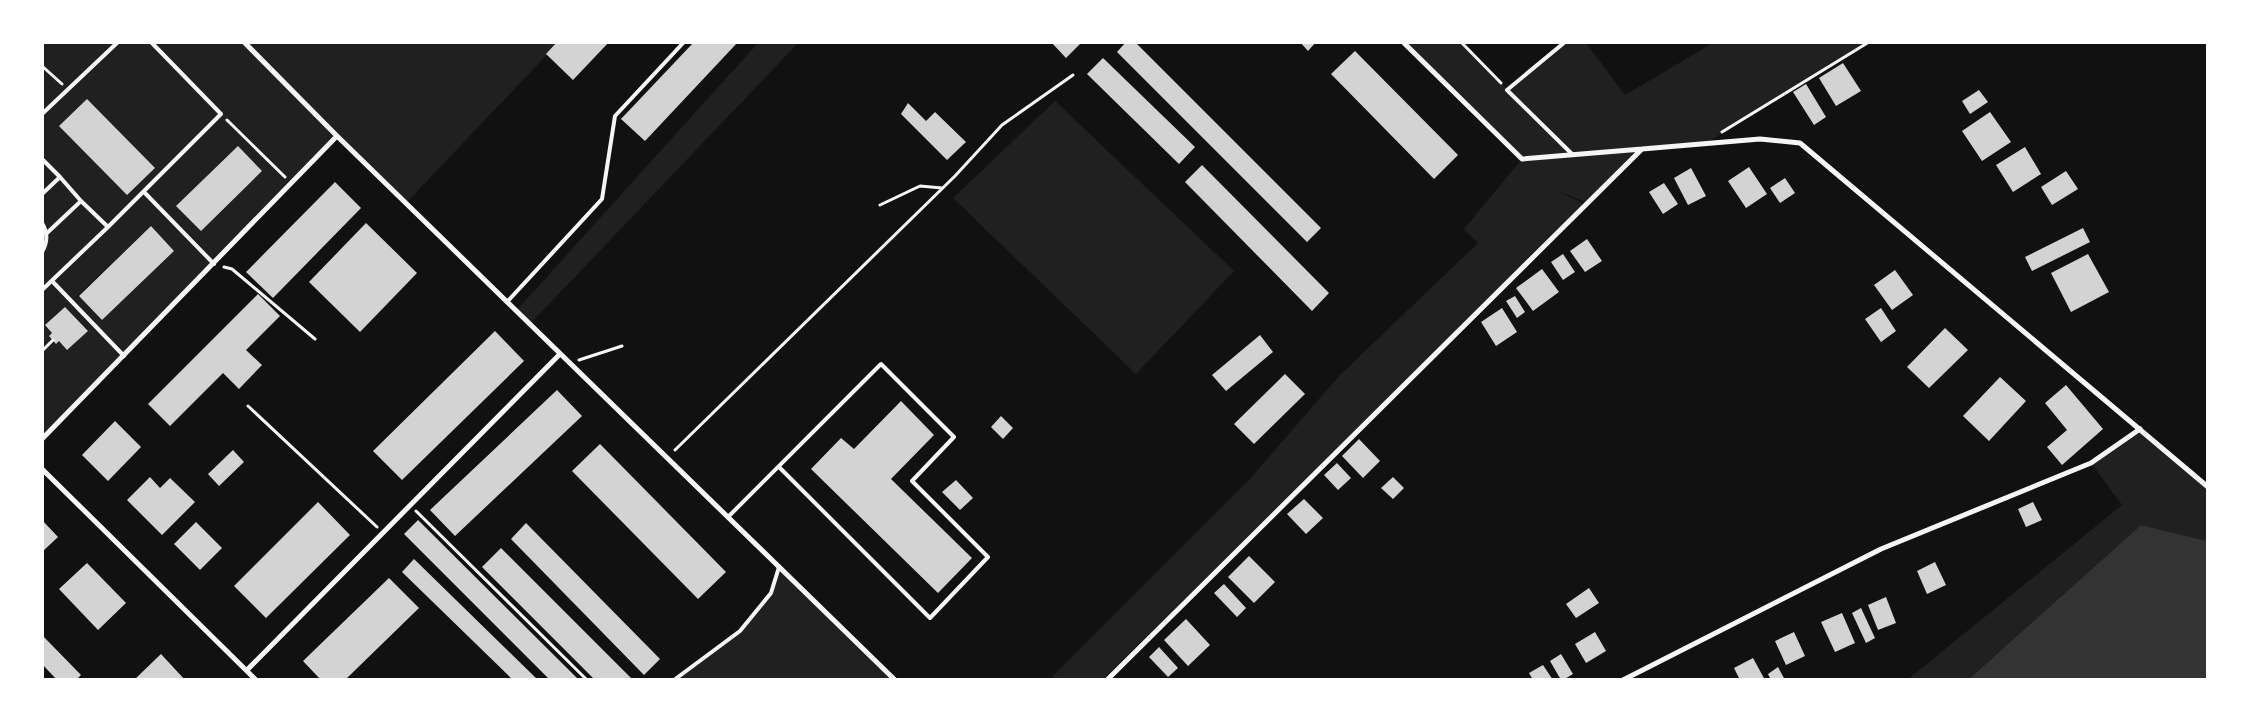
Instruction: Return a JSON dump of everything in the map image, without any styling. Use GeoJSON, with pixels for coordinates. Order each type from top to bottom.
{"type":"FeatureCollection","features":[{"type":"Feature","properties":{"kind":"street"},"geometry":{"type":"LineString","coordinates":[[244,42],[337,136],[895,680]]}},
{"type":"Feature","properties":{"kind":"street"},"geometry":{"type":"LineString","coordinates":[[1403,42],[1522,159],[1760,139],[1800,143],[2206,484]]}},
{"type":"Feature","properties":{"kind":"street"},"geometry":{"type":"LineString","coordinates":[[42,439],[337,136]]}},
{"type":"Feature","properties":{"kind":"street"},"geometry":{"type":"LineString","coordinates":[[1108,680],[1642,149]]}},
{"type":"Feature","properties":{"kind":"street"},"geometry":{"type":"LineString","coordinates":[[247,670],[560,354]]}},
{"type":"Feature","properties":{"kind":"street"},"geometry":{"type":"LineString","coordinates":[[1623,680],[1881,549],[2091,463],[2140,430]]}},
{"type":"Feature","properties":{"kind":"street"},"geometry":{"type":"LineString","coordinates":[[42,469],[256,680]]}},
{"type":"Feature","properties":{"kind":"lane"},"geometry":{"type":"LineString","coordinates":[[42,114],[118,42]]}},
{"type":"Feature","properties":{"kind":"lane"},"geometry":{"type":"LineString","coordinates":[[42,290],[144,192],[221,114],[151,42]]}},
{"type":"Feature","properties":{"kind":"lane"},"geometry":{"type":"LineString","coordinates":[[507,302],[602,199],[615,116],[684,42]]}},
{"type":"Feature","properties":{"kind":"lane"},"geometry":{"type":"LineString","coordinates":[[1565,42],[1507,90],[1572,154]]}},
{"type":"Feature","properties":{"kind":"lane"},"geometry":{"type":"LineString","coordinates":[[42,160],[108,227]]}},
{"type":"Feature","properties":{"kind":"lane"},"geometry":{"type":"LineString","coordinates":[[42,194],[60,177]]}},
{"type":"Feature","properties":{"kind":"lane"},"geometry":{"type":"LineString","coordinates":[[144,192],[214,264]]}},
{"type":"Feature","properties":{"kind":"lane"},"geometry":{"type":"LineString","coordinates":[[47,233],[81,201]]}},
{"type":"Feature","properties":{"kind":"lane"},"geometry":{"type":"LineString","coordinates":[[42,223],[47,233],[47,241],[42,252]]}},
{"type":"Feature","properties":{"kind":"lane"},"geometry":{"type":"LineString","coordinates":[[52,281],[124,356]]}},
{"type":"Feature","properties":{"kind":"lane"},"geometry":{"type":"LineString","coordinates":[[728,517],[778,467],[882,364],[954,437],[912,481],[988,557],[930,618],[778,467]]}},
{"type":"Feature","properties":{"kind":"lane"},"geometry":{"type":"LineString","coordinates":[[674,680],[740,631],[771,593],[779,567]]}},
{"type":"Feature","properties":{"kind":"path"},"geometry":{"type":"LineString","coordinates":[[1460,42],[1507,90]]}},
{"type":"Feature","properties":{"kind":"path"},"geometry":{"type":"LineString","coordinates":[[1705,144],[1869,42]]}},
{"type":"Feature","properties":{"kind":"path"},"geometry":{"type":"LineString","coordinates":[[42,66],[68,90]]}},
{"type":"Feature","properties":{"kind":"path"},"geometry":{"type":"LineString","coordinates":[[667,458],[942,188],[1002,125],[1073,75]]}},
{"type":"Feature","properties":{"kind":"path"},"geometry":{"type":"LineString","coordinates":[[221,114],[291,183]]}},
{"type":"Feature","properties":{"kind":"path"},"geometry":{"type":"LineString","coordinates":[[880,205],[920,186],[942,188]]}},
{"type":"Feature","properties":{"kind":"path"},"geometry":{"type":"LineString","coordinates":[[214,264],[232,269],[315,339]]}},
{"type":"Feature","properties":{"kind":"path"},"geometry":{"type":"LineString","coordinates":[[42,350],[53,340]]}},
{"type":"Feature","properties":{"kind":"path"},"geometry":{"type":"LineString","coordinates":[[569,363],[622,346]]}},
{"type":"Feature","properties":{"kind":"path"},"geometry":{"type":"LineString","coordinates":[[248,406],[383,533]]}},
{"type":"Feature","properties":{"kind":"path"},"geometry":{"type":"LineString","coordinates":[[411,505],[587,680]]}},
{"type":"Feature","properties":{"kind":"shaded area"},"geometry":{"type":"Polygon","coordinates":[[[43,43],[244,43],[337,136],[43,439],[43,43]],[[151,226],[73,300],[79,296],[102,320],[174,251],[151,226]],[[65,307],[45,325],[52,333],[50,337],[56,344],[59,341],[67,350],[88,330],[65,307]]]}},
{"type":"Feature","properties":{"kind":"shaded area"},"geometry":{"type":"Polygon","coordinates":[[[245,43],[558,43],[406,203],[245,43]]]}},
{"type":"Feature","properties":{"kind":"shaded area"},"geometry":{"type":"Polygon","coordinates":[[[758,43],[798,43],[530,324],[516,311],[758,43]]]}},
{"type":"Feature","properties":{"kind":"shaded area"},"geometry":{"type":"Polygon","coordinates":[[[1403,43],[1461,43],[1507,89],[1565,43],[1586,43],[1625,95],[1713,43],[1866,43],[1705,144],[1642,149],[1585,202],[1555,190],[1586,205],[1103,679],[1049,680],[1249,480],[1339,376],[1478,243],[1464,229],[1522,159],[1403,43]]]}},
{"type":"Feature","properties":{"kind":"shaded area"},"geometry":{"type":"Polygon","coordinates":[[[1055,101],[1234,271],[1136,374],[953,198],[1055,101]]]}},
{"type":"Feature","properties":{"kind":"shaded area"},"geometry":{"type":"Polygon","coordinates":[[[2140,429],[2207,487],[2207,541],[2141,525],[1969,679],[1907,680],[2122,505],[2091,463],[2140,429]]]}},
{"type":"Feature","properties":{"kind":"shaded area"},"geometry":{"type":"Polygon","coordinates":[[[2141,525],[2207,541],[2207,679],[1969,679],[2141,525]]]}},
{"type":"Feature","properties":{"kind":"shaded area"},"geometry":{"type":"Polygon","coordinates":[[[779,567],[895,680],[674,680],[740,631],[771,593],[779,567]]]}},
{"type":"Feature","properties":{"kind":"building"},"geometry":{"type":"Polygon","coordinates":[[[557,42],[609,42],[573,80],[546,54],[557,42]]]}},
{"type":"Feature","properties":{"kind":"building"},"geometry":{"type":"Polygon","coordinates":[[[694,42],[738,42],[645,141],[621,119],[694,42]]]}},
{"type":"Feature","properties":{"kind":"building"},"geometry":{"type":"Polygon","coordinates":[[[1051,42],[1082,42],[1066,58],[1051,42]]]}},
{"type":"Feature","properties":{"kind":"building"},"geometry":{"type":"Polygon","coordinates":[[[1126,42],[1135,42],[1321,228],[1307,242],[1117,52],[1126,42]]]}},
{"type":"Feature","properties":{"kind":"building"},"geometry":{"type":"Polygon","coordinates":[[[1300,42],[1316,42],[1308,51],[1300,42]]]}},
{"type":"Feature","properties":{"kind":"building"},"geometry":{"type":"Polygon","coordinates":[[[1355,51],[1458,155],[1434,179],[1331,74],[1355,51]]]}},
{"type":"Feature","properties":{"kind":"building"},"geometry":{"type":"Polygon","coordinates":[[[1103,58],[1195,147],[1179,164],[1087,74],[1103,58]]]}},
{"type":"Feature","properties":{"kind":"building"},"geometry":{"type":"Polygon","coordinates":[[[1843,63],[1861,91],[1836,106],[1819,78],[1843,63]]]}},
{"type":"Feature","properties":{"kind":"building"},"geometry":{"type":"Polygon","coordinates":[[[1806,84],[1826,117],[1814,125],[1793,92],[1806,84]]]}},
{"type":"Feature","properties":{"kind":"building"},"geometry":{"type":"Polygon","coordinates":[[[1979,90],[1988,102],[1970,114],[1962,101],[1979,90]]]}},
{"type":"Feature","properties":{"kind":"building"},"geometry":{"type":"Polygon","coordinates":[[[87,99],[155,168],[127,195],[59,126],[87,99]]]}},
{"type":"Feature","properties":{"kind":"building"},"geometry":{"type":"Polygon","coordinates":[[[908,103],[926,121],[935,112],[966,142],[947,160],[901,114],[908,103]]]}},
{"type":"Feature","properties":{"kind":"building"},"geometry":{"type":"Polygon","coordinates":[[[1990,112],[2011,142],[1982,161],[1962,131],[1990,112]]]}},
{"type":"Feature","properties":{"kind":"building"},"geometry":{"type":"Polygon","coordinates":[[[238,146],[262,171],[201,231],[176,206],[238,146]]]}},
{"type":"Feature","properties":{"kind":"building"},"geometry":{"type":"Polygon","coordinates":[[[2025,147],[2041,174],[2013,192],[1996,165],[2025,147]]]}},
{"type":"Feature","properties":{"kind":"building"},"geometry":{"type":"Polygon","coordinates":[[[1202,165],[1329,293],[1312,311],[1185,182],[1202,165]]]}},
{"type":"Feature","properties":{"kind":"building"},"geometry":{"type":"Polygon","coordinates":[[[1749,167],[1767,194],[1746,208],[1728,181],[1749,167]]]}},
{"type":"Feature","properties":{"kind":"building"},"geometry":{"type":"Polygon","coordinates":[[[1691,168],[1706,196],[1688,205],[1674,178],[1691,168]]]}},
{"type":"Feature","properties":{"kind":"building"},"geometry":{"type":"Polygon","coordinates":[[[2066,171],[2078,189],[2052,205],[2041,187],[2066,171]]]}},
{"type":"Feature","properties":{"kind":"building"},"geometry":{"type":"Polygon","coordinates":[[[1785,178],[1795,193],[1780,203],[1770,188],[1785,178]]]}},
{"type":"Feature","properties":{"kind":"building"},"geometry":{"type":"Polygon","coordinates":[[[335,182],[361,208],[273,298],[246,272],[335,182]]]}},
{"type":"Feature","properties":{"kind":"building"},"geometry":{"type":"Polygon","coordinates":[[[1664,183],[1678,204],[1663,214],[1649,192],[1664,183]]]}},
{"type":"Feature","properties":{"kind":"building"},"geometry":{"type":"Polygon","coordinates":[[[366,223],[417,273],[360,332],[309,282],[366,223]]]}},
{"type":"Feature","properties":{"kind":"building"},"geometry":{"type":"Polygon","coordinates":[[[151,226],[174,251],[102,320],[79,296],[151,226]]]}},
{"type":"Feature","properties":{"kind":"building"},"geometry":{"type":"Polygon","coordinates":[[[2083,228],[2090,242],[2032,271],[2025,257],[2083,228]]]}},
{"type":"Feature","properties":{"kind":"building"},"geometry":{"type":"Polygon","coordinates":[[[1587,239],[1602,261],[1585,272],[1570,251],[1587,239]]]}},
{"type":"Feature","properties":{"kind":"building"},"geometry":{"type":"Polygon","coordinates":[[[1563,254],[1575,272],[1563,280],[1551,262],[1563,254]]]}},
{"type":"Feature","properties":{"kind":"building"},"geometry":{"type":"Polygon","coordinates":[[[2088,254],[2109,292],[2071,312],[2051,273],[2088,254]]]}},
{"type":"Feature","properties":{"kind":"building"},"geometry":{"type":"Polygon","coordinates":[[[1542,269],[1559,292],[1533,311],[1516,288],[1542,269]]]}},
{"type":"Feature","properties":{"kind":"building"},"geometry":{"type":"Polygon","coordinates":[[[1895,270],[1913,295],[1892,310],[1874,285],[1895,270]]]}},
{"type":"Feature","properties":{"kind":"building"},"geometry":{"type":"Polygon","coordinates":[[[258,294],[280,316],[246,350],[262,365],[239,389],[223,373],[170,426],[148,404],[258,294]]]}},
{"type":"Feature","properties":{"kind":"building"},"geometry":{"type":"Polygon","coordinates":[[[1515,296],[1525,312],[1517,318],[1506,301],[1515,296]]]}},
{"type":"Feature","properties":{"kind":"building"},"geometry":{"type":"Polygon","coordinates":[[[65,307],[88,331],[67,350],[59,341],[56,344],[49,336],[52,333],[45,325],[65,307]]]}},
{"type":"Feature","properties":{"kind":"building"},"geometry":{"type":"Polygon","coordinates":[[[1502,308],[1517,332],[1496,346],[1481,322],[1502,308]]]}},
{"type":"Feature","properties":{"kind":"building"},"geometry":{"type":"Polygon","coordinates":[[[1881,308],[1896,331],[1881,342],[1865,319],[1881,308]]]}},
{"type":"Feature","properties":{"kind":"building"},"geometry":{"type":"Polygon","coordinates":[[[1945,328],[1968,350],[1929,388],[1907,367],[1945,328]]]}},
{"type":"Feature","properties":{"kind":"building"},"geometry":{"type":"Polygon","coordinates":[[[495,331],[524,361],[402,480],[373,451],[495,331]]]}},
{"type":"Feature","properties":{"kind":"building"},"geometry":{"type":"Polygon","coordinates":[[[1260,335],[1273,352],[1226,391],[1212,375],[1260,335]]]}},
{"type":"Feature","properties":{"kind":"building"},"geometry":{"type":"Polygon","coordinates":[[[1285,374],[1305,394],[1254,444],[1234,424],[1285,374]]]}},
{"type":"Feature","properties":{"kind":"building"},"geometry":{"type":"Polygon","coordinates":[[[2000,377],[2026,401],[1989,441],[1963,416],[2000,377]]]}},
{"type":"Feature","properties":{"kind":"building"},"geometry":{"type":"Polygon","coordinates":[[[2066,385],[2103,429],[2062,465],[2047,447],[2067,430],[2045,403],[2066,385]]]}},
{"type":"Feature","properties":{"kind":"building"},"geometry":{"type":"Polygon","coordinates":[[[557,390],[582,416],[455,536],[430,510],[557,390]]]}},
{"type":"Feature","properties":{"kind":"building"},"geometry":{"type":"Polygon","coordinates":[[[901,401],[934,435],[891,479],[972,558],[938,593],[811,469],[841,438],[854,449],[901,401]]]}},
{"type":"Feature","properties":{"kind":"building"},"geometry":{"type":"Polygon","coordinates":[[[1001,416],[1013,428],[1003,439],[991,427],[1001,416]]]}},
{"type":"Feature","properties":{"kind":"building"},"geometry":{"type":"Polygon","coordinates":[[[115,421],[141,447],[108,481],[82,455],[115,421]]]}},
{"type":"Feature","properties":{"kind":"building"},"geometry":{"type":"Polygon","coordinates":[[[1359,439],[1380,461],[1363,478],[1342,456],[1359,439]]]}},
{"type":"Feature","properties":{"kind":"building"},"geometry":{"type":"Polygon","coordinates":[[[600,444],[726,572],[698,599],[572,471],[600,444]]]}},
{"type":"Feature","properties":{"kind":"building"},"geometry":{"type":"Polygon","coordinates":[[[233,450],[244,462],[219,486],[208,474],[233,450]]]}},
{"type":"Feature","properties":{"kind":"building"},"geometry":{"type":"Polygon","coordinates":[[[1337,463],[1351,478],[1338,490],[1324,475],[1337,463]]]}},
{"type":"Feature","properties":{"kind":"building"},"geometry":{"type":"Polygon","coordinates":[[[150,477],[160,488],[170,478],[195,502],[162,535],[127,500],[150,477]]]}},
{"type":"Feature","properties":{"kind":"building"},"geometry":{"type":"Polygon","coordinates":[[[1393,477],[1404,488],[1393,499],[1381,488],[1393,477]]]}},
{"type":"Feature","properties":{"kind":"building"},"geometry":{"type":"Polygon","coordinates":[[[956,480],[973,498],[960,510],[942,492],[956,480]]]}},
{"type":"Feature","properties":{"kind":"building"},"geometry":{"type":"Polygon","coordinates":[[[1304,499],[1323,518],[1306,534],[1287,514],[1304,499]]]}},
{"type":"Feature","properties":{"kind":"building"},"geometry":{"type":"Polygon","coordinates":[[[318,502],[350,535],[266,618],[234,586],[318,502]]]}},
{"type":"Feature","properties":{"kind":"building"},"geometry":{"type":"Polygon","coordinates":[[[2033,502],[2042,520],[2026,527],[2018,509],[2033,502]]]}},
{"type":"Feature","properties":{"kind":"building"},"geometry":{"type":"Polygon","coordinates":[[[42,520],[58,537],[42,552],[42,520]]]}},
{"type":"Feature","properties":{"kind":"building"},"geometry":{"type":"Polygon","coordinates":[[[418,520],[579,680],[550,680],[404,534],[418,520]]]}},
{"type":"Feature","properties":{"kind":"building"},"geometry":{"type":"Polygon","coordinates":[[[196,522],[222,548],[200,570],[174,544],[196,522]]]}},
{"type":"Feature","properties":{"kind":"building"},"geometry":{"type":"Polygon","coordinates":[[[526,523],[660,659],[644,675],[511,539],[526,523]]]}},
{"type":"Feature","properties":{"kind":"building"},"geometry":{"type":"Polygon","coordinates":[[[501,548],[633,680],[595,680],[482,567],[501,548]]]}},
{"type":"Feature","properties":{"kind":"building"},"geometry":{"type":"Polygon","coordinates":[[[1249,556],[1275,582],[1254,603],[1228,577],[1249,556]]]}},
{"type":"Feature","properties":{"kind":"building"},"geometry":{"type":"Polygon","coordinates":[[[414,559],[538,680],[513,680],[402,572],[414,559]]]}},
{"type":"Feature","properties":{"kind":"building"},"geometry":{"type":"Polygon","coordinates":[[[1935,562],[1946,585],[1927,594],[1917,571],[1935,562]]]}},
{"type":"Feature","properties":{"kind":"building"},"geometry":{"type":"Polygon","coordinates":[[[87,563],[126,603],[98,630],[59,589],[87,563]]]}},
{"type":"Feature","properties":{"kind":"building"},"geometry":{"type":"Polygon","coordinates":[[[389,578],[419,608],[345,680],[321,680],[303,661],[389,578]]]}},
{"type":"Feature","properties":{"kind":"building"},"geometry":{"type":"Polygon","coordinates":[[[1224,584],[1246,608],[1237,617],[1214,593],[1224,584]]]}},
{"type":"Feature","properties":{"kind":"building"},"geometry":{"type":"Polygon","coordinates":[[[1589,588],[1599,603],[1576,618],[1566,604],[1589,588]]]}},
{"type":"Feature","properties":{"kind":"building"},"geometry":{"type":"Polygon","coordinates":[[[1886,597],[1896,623],[1878,630],[1868,605],[1886,597]]]}},
{"type":"Feature","properties":{"kind":"building"},"geometry":{"type":"Polygon","coordinates":[[[1861,608],[1875,638],[1866,643],[1852,613],[1861,608]]]}},
{"type":"Feature","properties":{"kind":"building"},"geometry":{"type":"Polygon","coordinates":[[[1842,613],[1855,643],[1835,652],[1821,622],[1842,613]]]}},
{"type":"Feature","properties":{"kind":"building"},"geometry":{"type":"Polygon","coordinates":[[[1186,619],[1210,645],[1188,666],[1164,640],[1186,619]]]}},
{"type":"Feature","properties":{"kind":"building"},"geometry":{"type":"Polygon","coordinates":[[[1595,632],[1606,651],[1586,663],[1575,644],[1595,632]]]}},
{"type":"Feature","properties":{"kind":"building"},"geometry":{"type":"Polygon","coordinates":[[[1794,632],[1805,656],[1786,665],[1775,641],[1794,632]]]}},
{"type":"Feature","properties":{"kind":"building"},"geometry":{"type":"Polygon","coordinates":[[[42,635],[81,675],[76,680],[57,680],[42,664],[42,635]]]}},
{"type":"Feature","properties":{"kind":"building"},"geometry":{"type":"Polygon","coordinates":[[[1159,647],[1178,668],[1168,677],[1149,657],[1159,647]]]}},
{"type":"Feature","properties":{"kind":"building"},"geometry":{"type":"Polygon","coordinates":[[[161,654],[185,680],[134,680],[161,654]]]}},
{"type":"Feature","properties":{"kind":"building"},"geometry":{"type":"Polygon","coordinates":[[[1561,654],[1573,674],[1563,680],[1561,680],[1550,661],[1561,654]]]}},
{"type":"Feature","properties":{"kind":"building"},"geometry":{"type":"Polygon","coordinates":[[[1753,658],[1765,680],[1740,680],[1734,668],[1753,658]]]}},
{"type":"Feature","properties":{"kind":"building"},"geometry":{"type":"Polygon","coordinates":[[[1543,665],[1553,680],[1533,680],[1529,673],[1543,665]]]}},
{"type":"Feature","properties":{"kind":"building"},"geometry":{"type":"Polygon","coordinates":[[[1778,667],[1785,680],[1771,680],[1768,674],[1778,667]]]}}]}
